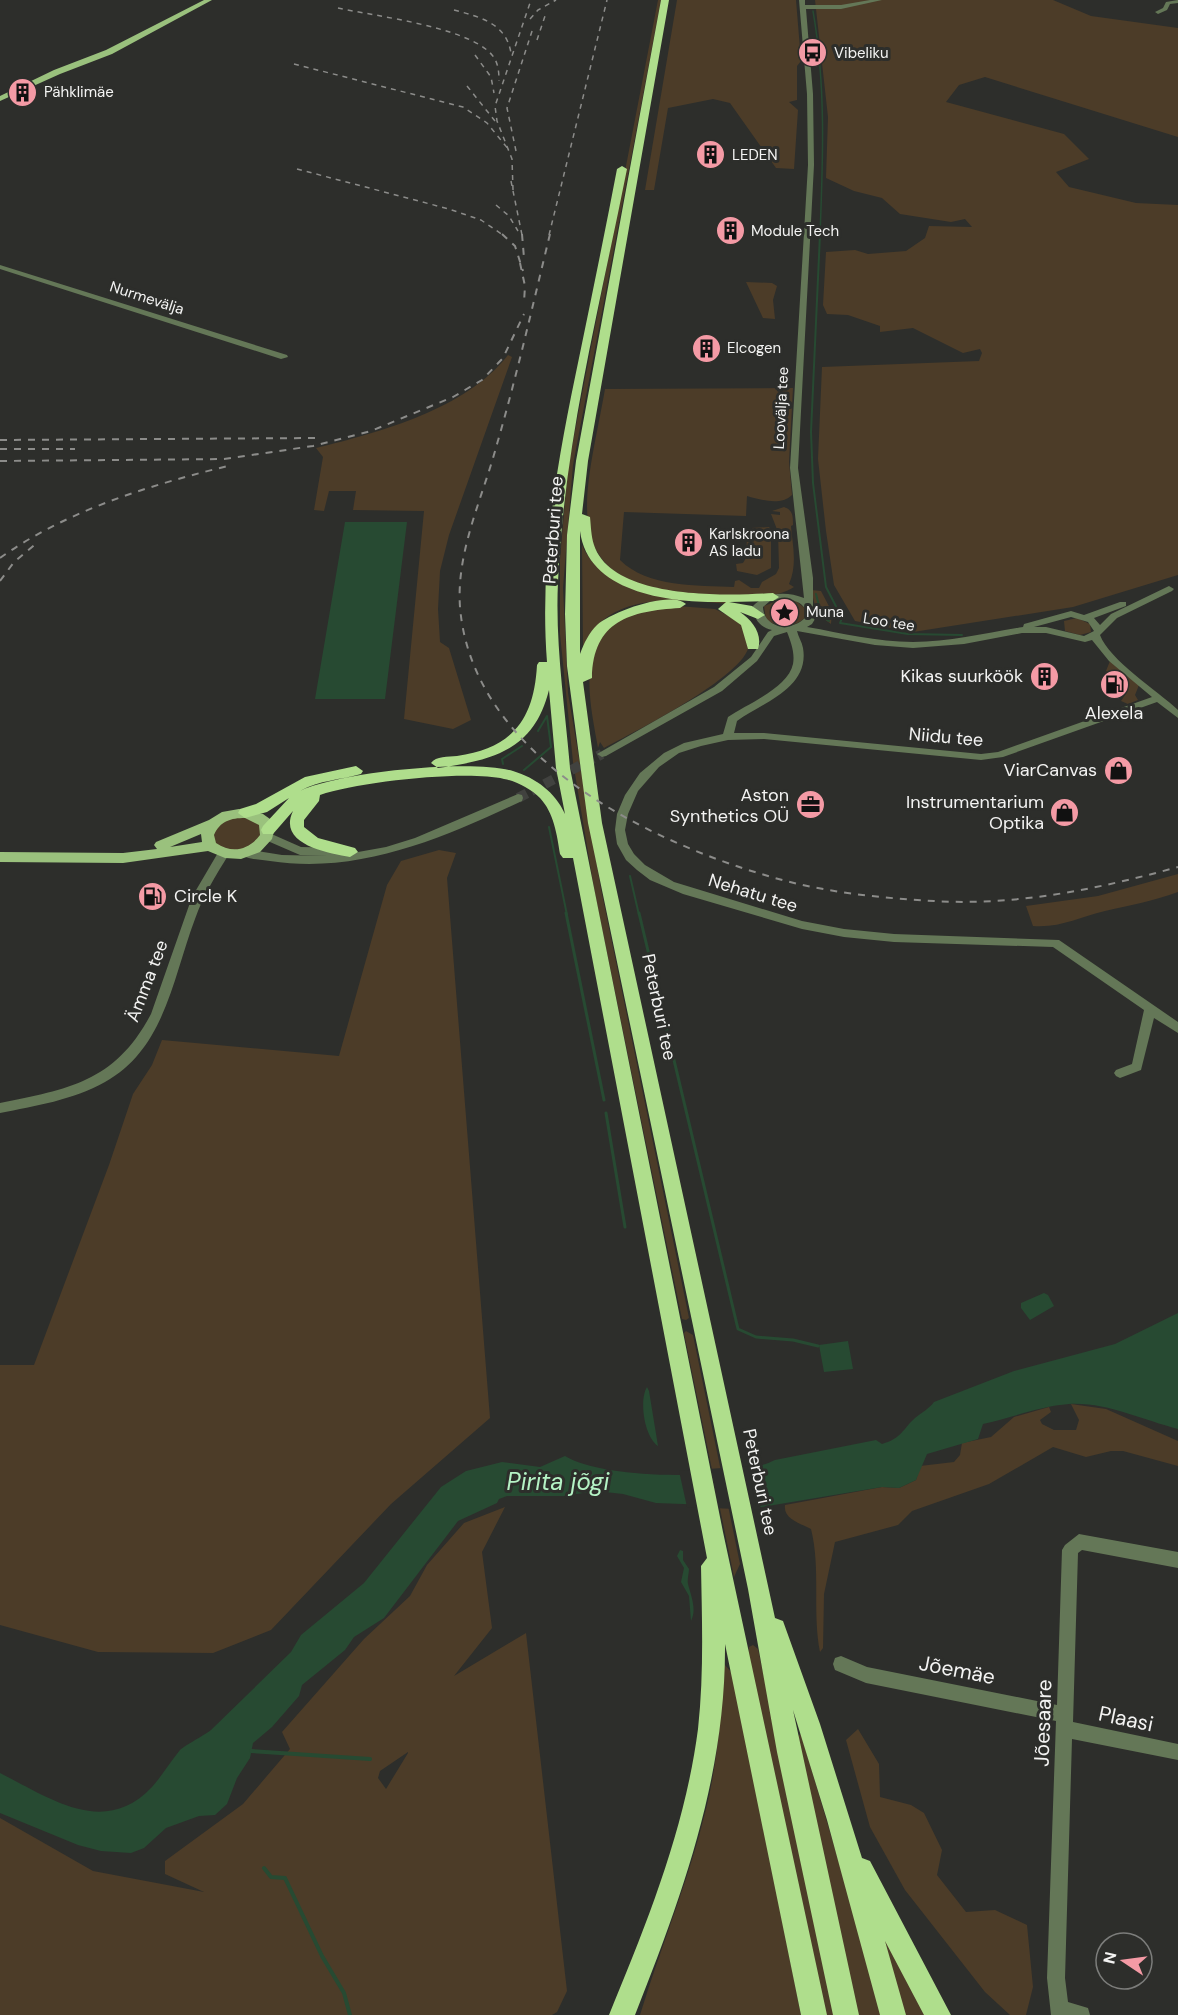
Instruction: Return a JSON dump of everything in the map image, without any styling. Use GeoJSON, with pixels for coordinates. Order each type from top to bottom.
{"type":"FeatureCollection","features":[{"type":"Feature","properties":{"kind":"highway"},"geometry":{"type":"LineString","coordinates":[[630,127],[655,0]]}},
{"type":"Feature","properties":{"kind":"highway","name":"Peterburi tee"},"geometry":{"type":"LineString","coordinates":[[665,0],[582,461],[573,535],[574,666],[595,823],[759,1589],[789,1752],[846,2015]]}},
{"type":"Feature","properties":{"kind":"highway","name":"Peterburi tee"},"geometry":{"type":"LineString","coordinates":[[623,162],[559,496],[552,575],[552,619],[563,768],[712,1532],[814,2015]]}},
{"type":"Feature","properties":{"kind":"highway"},"geometry":{"type":"LineString","coordinates":[[582,461],[587,475],[583,529],[586,542],[591,553],[609,573],[633,586],[668,594],[725,598],[773,597]]}},
{"type":"Feature","properties":{"kind":"highway"},"geometry":{"type":"LineString","coordinates":[[581,728],[589,713],[585,673],[587,650],[597,633],[608,622],[632,610],[661,604],[741,608],[759,617]]}},
{"type":"Feature","properties":{"kind":"highway"},"geometry":{"type":"LineString","coordinates":[[715,606],[742,618],[749,626],[753,646]]}},
{"type":"Feature","properties":{"kind":"highway"},"geometry":{"type":"LineString","coordinates":[[244,813],[259,810],[303,784],[333,774],[457,762],[478,757],[513,741],[524,733],[538,711],[545,679],[543,632],[552,619]]}},
{"type":"Feature","properties":{"kind":"highway"},"geometry":{"type":"LineString","coordinates":[[268,833],[283,811],[299,798],[339,784],[480,771],[520,779],[540,790],[553,804],[562,824],[572,869],[591,914]]}},
{"type":"Feature","properties":{"kind":"highway"},"geometry":{"type":"LineString","coordinates":[[339,784],[305,804],[298,817],[298,827],[311,842],[321,847],[350,852]]}},
{"type":"Feature","properties":{"kind":"highway"},"geometry":{"type":"LineString","coordinates":[[624,2011],[680,1861],[699,1793],[709,1731],[714,1651],[712,1532]]}},
{"type":"Feature","properties":{"kind":"highway"},"geometry":{"type":"LineString","coordinates":[[759,1589],[793,1677],[845,1840],[893,2015]]}},
{"type":"Feature","properties":{"kind":"highway"},"geometry":{"type":"LineString","coordinates":[[845,1840],[938,2015]]}},
{"type":"Feature","properties":{"kind":"main road"},"geometry":{"type":"LineString","coordinates":[[0,99],[57,72],[109,52],[209,0]]}},
{"type":"Feature","properties":{"kind":"main road"},"geometry":{"type":"LineString","coordinates":[[0,857],[123,858],[210,846],[223,854],[245,853],[259,847],[268,833],[261,818],[244,813],[227,815],[212,824],[159,846],[93,857]]}},
{"type":"Feature","properties":{"kind":"main road"},"geometry":{"type":"LineString","coordinates":[[210,846],[207,835],[212,824]]}},
{"type":"Feature","properties":{"kind":"street"},"geometry":{"type":"LineString","coordinates":[[803,4],[835,7],[879,0]]}},
{"type":"Feature","properties":{"kind":"street"},"geometry":{"type":"LineString","coordinates":[[1158,12],[1165,9],[1168,3],[1178,1]]}},
{"type":"Feature","properties":{"kind":"street","name":"Loovälja tee"},"geometry":{"type":"LineString","coordinates":[[803,4],[810,94],[811,165],[794,448],[812,618]]}},
{"type":"Feature","properties":{"kind":"street","name":"Nurmevälja"},"geometry":{"type":"LineString","coordinates":[[0,267],[284,357]]}},
{"type":"Feature","properties":{"kind":"street"},"geometry":{"type":"LineString","coordinates":[[787,596],[798,587],[805,567]]}},
{"type":"Feature","properties":{"kind":"street","name":"Loo tee"},"geometry":{"type":"LineString","coordinates":[[759,617],[790,629],[875,642],[928,644],[964,641],[1075,614],[1087,617],[1173,587]]}},
{"type":"Feature","properties":{"kind":"street","name":"Loo tee"},"geometry":{"type":"LineString","coordinates":[[1002,633],[1046,630],[1076,638],[1097,632],[1114,616],[1173,587]]}},
{"type":"Feature","properties":{"kind":"street"},"geometry":{"type":"LineString","coordinates":[[743,668],[753,646],[759,617],[758,606],[773,597],[787,596],[809,605]]}},
{"type":"Feature","properties":{"kind":"street"},"geometry":{"type":"LineString","coordinates":[[1062,633],[1057,624],[1064,616]]}},
{"type":"Feature","properties":{"kind":"street"},"geometry":{"type":"LineString","coordinates":[[1087,617],[1096,623],[1096,640],[1110,656],[1178,715]]}},
{"type":"Feature","properties":{"kind":"street"},"geometry":{"type":"LineString","coordinates":[[602,754],[700,701],[754,659],[771,634],[790,629],[812,618]]}},
{"type":"Feature","properties":{"kind":"street","name":"Loo tee"},"geometry":{"type":"LineString","coordinates":[[812,618],[827,626],[928,644]]}},
{"type":"Feature","properties":{"kind":"street"},"geometry":{"type":"LineString","coordinates":[[728,737],[732,719],[780,691],[793,676],[799,656],[790,629]]}},
{"type":"Feature","properties":{"kind":"street"},"geometry":{"type":"LineString","coordinates":[[1076,638],[1110,656]]}},
{"type":"Feature","properties":{"kind":"street","name":"Niidu tee"},"geometry":{"type":"LineString","coordinates":[[728,737],[764,736],[992,757],[1159,698]]}},
{"type":"Feature","properties":{"kind":"street","name":"Nehatu tee"},"geometry":{"type":"LineString","coordinates":[[728,737],[707,740],[675,751],[652,766],[634,787],[622,811],[619,830],[631,857],[652,876],[668,884],[739,907],[802,925],[844,933],[894,938],[1055,943],[1178,1028]]}},
{"type":"Feature","properties":{"kind":"street"},"geometry":{"type":"LineString","coordinates":[[245,853],[291,860],[327,862],[377,855],[486,814],[518,798]]}},
{"type":"Feature","properties":{"kind":"street"},"geometry":{"type":"LineString","coordinates":[[268,833],[284,846],[317,854],[398,848]]}},
{"type":"Feature","properties":{"kind":"street","name":"Ämma tee"},"geometry":{"type":"LineString","coordinates":[[0,1108],[60,1094],[94,1082],[113,1071],[138,1049],[154,1020],[198,897],[223,854]]}},
{"type":"Feature","properties":{"kind":"street"},"geometry":{"type":"LineString","coordinates":[[1120,1073],[1137,1067],[1150,1008]]}},
{"type":"Feature","properties":{"kind":"street","name":"Jõesaare"},"geometry":{"type":"LineString","coordinates":[[1060,2012],[1056,1978],[1071,1550],[1074,1545],[1086,1543],[1178,1560]]}},
{"type":"Feature","properties":{"kind":"street","name":"Jõemäe"},"geometry":{"type":"LineString","coordinates":[[842,1664],[866,1675],[1066,1722]]}},
{"type":"Feature","properties":{"kind":"street","name":"Plaasi"},"geometry":{"type":"LineString","coordinates":[[1066,1722],[1178,1752]]}},
{"type":"Feature","properties":{"kind":"street"},"geometry":{"type":"LineString","coordinates":[[1060,2012],[1081,2015]]}},
{"type":"Feature","properties":{"kind":"shaded area"},"geometry":{"type":"Polygon","coordinates":[[[658,0],[661,0],[573,465],[563,588],[568,693],[601,889],[689,1318],[686,1320],[682,1319],[595,894],[573,762],[560,634],[560,559],[568,467],[658,0]]]}},
{"type":"Feature","properties":{"kind":"shaded area"},"geometry":{"type":"Polygon","coordinates":[[[677,0],[796,0],[801,61],[797,66],[797,100],[789,102],[798,110],[794,169],[776,168],[730,103],[713,99],[668,108],[654,190],[645,190],[677,0]]]}},
{"type":"Feature","properties":{"kind":"shaded area"},"geometry":{"type":"Polygon","coordinates":[[[815,0],[1053,0],[1091,16],[1178,28],[1178,137],[985,77],[959,85],[946,102],[1064,134],[1089,159],[1056,172],[1069,187],[1136,203],[1178,205],[1178,575],[1073,607],[913,632],[855,621],[834,585],[826,531],[818,459],[822,367],[979,361],[982,353],[980,349],[963,353],[913,328],[880,332],[880,326],[848,315],[827,314],[823,305],[826,252],[855,250],[868,254],[906,251],[925,238],[929,226],[972,227],[965,219],[951,222],[900,214],[882,198],[854,191],[826,178],[828,117],[815,0]]]}},
{"type":"Feature","properties":{"kind":"shaded area"},"geometry":{"type":"Polygon","coordinates":[[[746,282],[772,283],[777,286],[773,300],[775,319],[763,318],[746,282]]]}},
{"type":"Feature","properties":{"kind":"shaded area"},"geometry":{"type":"Polygon","coordinates":[[[508,355],[512,357],[449,535],[440,571],[438,609],[440,642],[449,648],[471,720],[453,729],[404,719],[424,511],[353,510],[356,491],[329,491],[324,511],[314,510],[323,457],[316,448],[394,426],[446,404],[490,374],[508,355]]]}},
{"type":"Feature","properties":{"kind":"shaded area"},"geometry":{"type":"Polygon","coordinates":[[[793,388],[789,462],[792,495],[777,501],[747,496],[746,516],[624,512],[620,560],[644,576],[659,580],[689,585],[734,587],[735,581],[739,580],[751,588],[759,588],[762,582],[776,574],[779,568],[778,532],[771,514],[780,515],[780,512],[772,511],[784,507],[793,516],[791,526],[794,561],[789,584],[794,587],[784,592],[761,597],[700,594],[652,588],[619,574],[599,555],[589,530],[587,500],[605,389],[793,388]]]}},
{"type":"Feature","properties":{"kind":"shaded area"},"geometry":{"type":"Polygon","coordinates":[[[769,527],[771,530],[771,568],[757,575],[737,571],[736,564],[743,563],[746,558],[747,537],[751,536],[751,528],[769,527]]]}},
{"type":"Feature","properties":{"kind":"shaded area"},"geometry":{"type":"Polygon","coordinates":[[[582,545],[592,561],[605,573],[637,591],[730,601],[730,604],[661,601],[627,607],[612,614],[599,624],[583,647],[582,545]]]}},
{"type":"Feature","properties":{"kind":"shaded area"},"geometry":{"type":"Polygon","coordinates":[[[811,590],[821,591],[832,612],[831,624],[817,614],[811,590]]]}},
{"type":"Feature","properties":{"kind":"shaded area"},"geometry":{"type":"Polygon","coordinates":[[[782,599],[796,601],[807,610],[807,616],[798,623],[788,626],[766,620],[764,606],[782,599]]]}},
{"type":"Feature","properties":{"kind":"shaded area"},"geometry":{"type":"Polygon","coordinates":[[[678,606],[715,609],[743,623],[749,645],[743,658],[729,672],[686,702],[604,748],[600,742],[598,748],[592,711],[590,674],[599,640],[611,626],[628,615],[678,606]]]}},
{"type":"Feature","properties":{"kind":"shaded area"},"geometry":{"type":"Polygon","coordinates":[[[1077,618],[1090,624],[1091,632],[1080,635],[1065,631],[1064,621],[1077,618]]]}},
{"type":"Feature","properties":{"kind":"shaded area"},"geometry":{"type":"Polygon","coordinates":[[[1110,661],[1139,685],[1135,695],[1138,700],[1128,704],[1121,701],[1127,692],[1117,679],[1106,671],[1110,661]]]}},
{"type":"Feature","properties":{"kind":"shaded area"},"geometry":{"type":"Polygon","coordinates":[[[231,817],[254,818],[263,829],[256,844],[233,852],[214,844],[214,828],[231,817]]]}},
{"type":"Feature","properties":{"kind":"shaded area"},"geometry":{"type":"Polygon","coordinates":[[[439,850],[456,853],[447,878],[490,1418],[391,1504],[271,1630],[213,1653],[98,1652],[0,1625],[0,1365],[34,1365],[109,1165],[133,1094],[152,1065],[162,1040],[339,1056],[387,885],[401,861],[439,850]]]}},
{"type":"Feature","properties":{"kind":"shaded area"},"geometry":{"type":"Polygon","coordinates":[[[1178,874],[1178,892],[1061,924],[1033,926],[1026,906],[1098,896],[1178,874]]]}},
{"type":"Feature","properties":{"kind":"shaded area"},"geometry":{"type":"Polygon","coordinates":[[[686,1331],[693,1335],[740,1564],[734,1577],[684,1333],[686,1331]]]}},
{"type":"Feature","properties":{"kind":"shaded area"},"geometry":{"type":"Polygon","coordinates":[[[1071,1404],[1106,1409],[1178,1441],[1178,1466],[1123,1451],[1111,1451],[1086,1457],[1053,1447],[989,1484],[912,1511],[898,1525],[835,1542],[824,1594],[823,1648],[820,1652],[816,1559],[811,1529],[789,1517],[785,1505],[882,1487],[899,1488],[916,1480],[920,1466],[954,1462],[960,1455],[962,1443],[991,1437],[1014,1417],[1049,1407],[1051,1412],[1040,1420],[1042,1424],[1054,1430],[1076,1430],[1079,1420],[1071,1404]]]}},
{"type":"Feature","properties":{"kind":"shaded area"},"geometry":{"type":"Polygon","coordinates":[[[505,1507],[482,1552],[492,1628],[454,1676],[526,1633],[567,1991],[557,2012],[552,2015],[0,2015],[0,1818],[93,1871],[204,1892],[165,1874],[165,1861],[243,1804],[290,1749],[282,1732],[364,1639],[410,1596],[427,1565],[464,1523],[505,1507]],[[408,1753],[380,1771],[378,1778],[386,1789],[408,1753]]]}},
{"type":"Feature","properties":{"kind":"shaded area"},"geometry":{"type":"Polygon","coordinates":[[[753,1645],[758,1649],[836,2015],[824,2015],[748,1655],[749,1647],[753,1645]]]}},
{"type":"Feature","properties":{"kind":"shaded area"},"geometry":{"type":"Polygon","coordinates":[[[724,1664],[733,1674],[801,2015],[640,2015],[706,1809],[716,1755],[724,1664]]]}},
{"type":"Feature","properties":{"kind":"shaded area"},"geometry":{"type":"Polygon","coordinates":[[[858,1729],[879,1764],[880,1797],[911,1805],[924,1813],[942,1850],[937,1875],[966,1912],[995,1910],[1027,1925],[1033,1987],[1026,2015],[1010,2015],[985,1992],[905,1890],[870,1827],[846,1740],[858,1729]]]}},
{"type":"Feature","properties":{"kind":"shaded area"},"geometry":{"type":"Polygon","coordinates":[[[801,1734],[884,2015],[858,2015],[798,1736],[801,1734]]]}},
{"type":"Feature","properties":{"kind":"shaded area"},"geometry":{"type":"Polygon","coordinates":[[[870,1904],[929,2015],[902,2015],[870,1904]]]}},
{"type":"Feature","properties":{"kind":"water"},"geometry":{"type":"Polygon","coordinates":[[[345,522],[407,522],[385,699],[315,699],[345,522]]]}},
{"type":"Feature","properties":{"kind":"water"},"geometry":{"type":"Polygon","coordinates":[[[1044,1293],[1048,1295],[1054,1306],[1030,1320],[1021,1308],[1021,1303],[1044,1293]]]}},
{"type":"Feature","properties":{"kind":"water","name":"Pirita jõgi"},"geometry":{"type":"Polygon","coordinates":[[[1178,1313],[1178,1429],[1097,1406],[1069,1404],[1047,1407],[983,1424],[978,1439],[927,1454],[916,1480],[899,1488],[882,1487],[762,1507],[656,1503],[623,1494],[596,1491],[564,1496],[507,1496],[458,1521],[384,1618],[354,1637],[345,1650],[302,1685],[299,1696],[272,1727],[253,1743],[250,1758],[237,1778],[227,1804],[215,1815],[199,1816],[166,1828],[144,1848],[131,1853],[101,1851],[78,1845],[0,1813],[0,1773],[57,1802],[77,1808],[96,1812],[115,1810],[134,1802],[152,1787],[180,1750],[211,1730],[291,1652],[301,1635],[364,1583],[441,1487],[466,1471],[502,1462],[540,1467],[565,1456],[608,1470],[669,1475],[701,1474],[756,1467],[775,1460],[876,1440],[882,1444],[898,1436],[934,1402],[1014,1371],[1115,1344],[1178,1313]]]}},
{"type":"Feature","properties":{"kind":"water"},"geometry":{"type":"Polygon","coordinates":[[[848,1341],[853,1369],[824,1372],[819,1345],[848,1341]]]}},
{"type":"Feature","properties":{"kind":"water"},"geometry":{"type":"Polygon","coordinates":[[[647,1387],[658,1446],[649,1434],[644,1418],[643,1400],[647,1387]]]}},
{"type":"Feature","properties":{"kind":"water"},"geometry":{"type":"Polygon","coordinates":[[[680,1550],[683,1551],[683,1560],[689,1569],[688,1582],[693,1607],[691,1621],[689,1596],[681,1582],[684,1568],[677,1556],[680,1550]]]}},
{"type":"Feature","properties":{"kind":"pier"},"geometry":{"type":"Polygon","coordinates":[[[751,1466],[761,1510],[687,1507],[679,1471],[751,1466]]]}},
{"type":"Feature","properties":{"kind":"waterway"},"geometry":{"type":"LineString","coordinates":[[813,11],[822,95],[820,235]]}},
{"type":"Feature","properties":{"kind":"waterway"},"geometry":{"type":"LineString","coordinates":[[820,234],[811,432],[813,483],[826,587],[842,618],[840,623],[908,634],[962,635]]}},
{"type":"Feature","properties":{"kind":"waterway"},"geometry":{"type":"LineString","coordinates":[[816,594],[822,617],[829,621]]}},
{"type":"Feature","properties":{"kind":"waterway"},"geometry":{"type":"LineString","coordinates":[[524,770],[551,747],[547,716],[538,731]]}},
{"type":"Feature","properties":{"kind":"waterway"},"geometry":{"type":"LineString","coordinates":[[503,764],[502,759],[522,746]]}},
{"type":"Feature","properties":{"kind":"waterway"},"geometry":{"type":"LineString","coordinates":[[549,827],[567,915]]}},
{"type":"Feature","properties":{"kind":"waterway"},"geometry":{"type":"LineString","coordinates":[[630,876],[639,915]]}},
{"type":"Feature","properties":{"kind":"waterway"},"geometry":{"type":"LineString","coordinates":[[566,913],[604,1100]]}},
{"type":"Feature","properties":{"kind":"waterway"},"geometry":{"type":"LineString","coordinates":[[639,913],[738,1329],[756,1337],[793,1340],[818,1346]]}},
{"type":"Feature","properties":{"kind":"waterway"},"geometry":{"type":"LineString","coordinates":[[606,1113],[625,1227]]}},
{"type":"Feature","properties":{"kind":"waterway"},"geometry":{"type":"LineString","coordinates":[[251,1751],[370,1759]]}},
{"type":"Feature","properties":{"kind":"waterway"},"geometry":{"type":"LineString","coordinates":[[264,1868],[271,1877],[285,1878],[322,1956],[344,1993],[350,2015]]}},
{"type":"Feature","properties":{"kind":"tunnel"},"geometry":{"type":"LineString","coordinates":[[518,798],[602,754]]}},
{"type":"Feature","properties":{"kind":"railway"},"geometry":{"type":"LineString","coordinates":[[508,149],[497,121],[495,106],[531,0]]}},
{"type":"Feature","properties":{"kind":"railway"},"geometry":{"type":"LineString","coordinates":[[530,19],[538,10],[556,0]]}},
{"type":"Feature","properties":{"kind":"railway"},"geometry":{"type":"LineString","coordinates":[[549,235],[607,0]]}},
{"type":"Feature","properties":{"kind":"railway"},"geometry":{"type":"LineString","coordinates":[[338,8],[420,24],[463,37],[480,45],[492,55],[498,67],[499,81]]}},
{"type":"Feature","properties":{"kind":"railway"},"geometry":{"type":"LineString","coordinates":[[454,10],[473,15],[498,28],[504,35],[511,53]]}},
{"type":"Feature","properties":{"kind":"railway"},"geometry":{"type":"LineString","coordinates":[[537,40],[545,16]]}},
{"type":"Feature","properties":{"kind":"railway"},"geometry":{"type":"LineString","coordinates":[[516,151],[507,108],[533,28]]}},
{"type":"Feature","properties":{"kind":"railway"},"geometry":{"type":"LineString","coordinates":[[475,55],[491,77],[494,93]]}},
{"type":"Feature","properties":{"kind":"railway"},"geometry":{"type":"LineString","coordinates":[[294,64],[463,107],[487,123],[508,149]]}},
{"type":"Feature","properties":{"kind":"railway"},"geometry":{"type":"LineString","coordinates":[[467,86],[495,121]]}},
{"type":"Feature","properties":{"kind":"railway"},"geometry":{"type":"LineString","coordinates":[[508,149],[512,159],[513,190]]}},
{"type":"Feature","properties":{"kind":"railway"},"geometry":{"type":"LineString","coordinates":[[297,169],[449,209],[481,220],[503,235]]}},
{"type":"Feature","properties":{"kind":"railway"},"geometry":{"type":"LineString","coordinates":[[511,181],[522,235]]}},
{"type":"Feature","properties":{"kind":"railway"},"geometry":{"type":"LineString","coordinates":[[496,205],[509,216],[518,231]]}},
{"type":"Feature","properties":{"kind":"railway"},"geometry":{"type":"LineString","coordinates":[[502,234],[515,246],[523,271]]}},
{"type":"Feature","properties":{"kind":"railway"},"geometry":{"type":"LineString","coordinates":[[522,234],[524,258]]}},
{"type":"Feature","properties":{"kind":"railway"},"geometry":{"type":"LineString","coordinates":[[550,234],[504,418],[466,545],[460,586],[460,607],[472,659],[496,706],[530,747],[572,783],[619,814],[669,839],[720,860],[768,876],[829,890],[913,900],[996,901],[1088,889],[1178,867]]}},
{"type":"Feature","properties":{"kind":"railway"},"geometry":{"type":"LineString","coordinates":[[520,263],[525,286],[524,302]]}},
{"type":"Feature","properties":{"kind":"railway"},"geometry":{"type":"LineString","coordinates":[[0,461],[224,459],[313,446],[371,431],[453,397],[482,380],[503,358],[524,314]]}},
{"type":"Feature","properties":{"kind":"railway"},"geometry":{"type":"LineString","coordinates":[[0,440],[315,438]]}},
{"type":"Feature","properties":{"kind":"railway"},"geometry":{"type":"LineString","coordinates":[[0,449],[75,449]]}},
{"type":"Feature","properties":{"kind":"railway"},"geometry":{"type":"LineString","coordinates":[[0,558],[26,541],[82,512],[142,490],[232,465]]}},
{"type":"Feature","properties":{"kind":"railway"},"geometry":{"type":"LineString","coordinates":[[0,581],[14,562],[38,542]]}},
{"type":"Feature","properties":{"kind":"place","name":"Vibeliku"},"geometry":{"type":"Point","coordinates":[813,53]}},
{"type":"Feature","properties":{"kind":"place","name":"Pähklimäe"},"geometry":{"type":"Point","coordinates":[23,92]}},
{"type":"Feature","properties":{"kind":"place","name":"LEDEN"},"geometry":{"type":"Point","coordinates":[711,155]}},
{"type":"Feature","properties":{"kind":"place","name":"Module Tech"},"geometry":{"type":"Point","coordinates":[730,231]}},
{"type":"Feature","properties":{"kind":"place","name":"Elcogen"},"geometry":{"type":"Point","coordinates":[706,348]}},
{"type":"Feature","properties":{"kind":"place","name":"Karlskroona AS ladu"},"geometry":{"type":"Point","coordinates":[688,543]}},
{"type":"Feature","properties":{"kind":"place","name":"Muna"},"geometry":{"type":"Point","coordinates":[785,612]}},
{"type":"Feature","properties":{"kind":"place","name":"Kikas suurköök"},"geometry":{"type":"Point","coordinates":[1044,676]}},
{"type":"Feature","properties":{"kind":"place","name":"Alexela"},"geometry":{"type":"Point","coordinates":[1114,684]}},
{"type":"Feature","properties":{"kind":"place","name":"ViarCanvas"},"geometry":{"type":"Point","coordinates":[1118,770]}},
{"type":"Feature","properties":{"kind":"place","name":"Aston Synthetics OÜ"},"geometry":{"type":"Point","coordinates":[810,805]}},
{"type":"Feature","properties":{"kind":"place","name":"Instrumentarium Optika"},"geometry":{"type":"Point","coordinates":[1065,812]}},
{"type":"Feature","properties":{"kind":"place","name":"Circle K"},"geometry":{"type":"Point","coordinates":[153,896]}}]}
